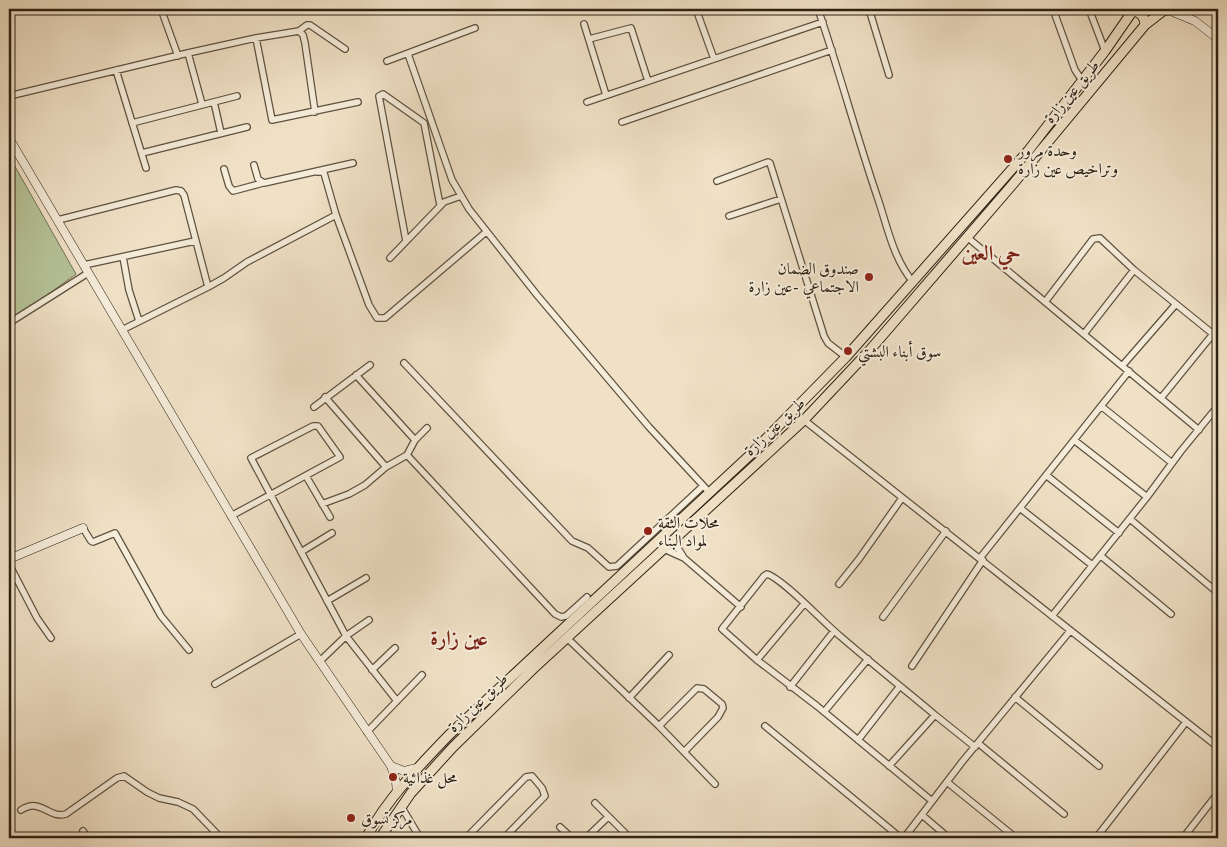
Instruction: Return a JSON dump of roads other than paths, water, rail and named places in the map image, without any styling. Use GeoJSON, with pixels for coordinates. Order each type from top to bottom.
{"type":"FeatureCollection","features":[{"type":"Feature","properties":{"kind":"main road"},"geometry":{"type":"LineString","coordinates":[[1152,9],[1167,10],[1195,21],[1218,39]]}},
{"type":"Feature","properties":{"kind":"main road"},"geometry":{"type":"LineString","coordinates":[[1187,9],[1195,21]]}},
{"type":"Feature","properties":{"kind":"main road","name":"طريق عين زارة"},"geometry":{"type":"LineString","coordinates":[[366,838],[375,822],[417,768],[450,734],[706,490],[770,436],[846,357],[1028,151],[1083,82],[1133,10]]}},
{"type":"Feature","properties":{"kind":"main road"},"geometry":{"type":"LineString","coordinates":[[1133,10],[1141,14],[1145,25]]}},
{"type":"Feature","properties":{"kind":"main road","name":"طريق عين زارة"},"geometry":{"type":"LineString","coordinates":[[380,838],[411,792],[453,747],[567,638],[804,420],[869,351],[1014,184],[1145,25],[1167,10]]}},
{"type":"Feature","properties":{"kind":"main road"},"geometry":{"type":"LineString","coordinates":[[9,138],[301,634],[391,766],[397,793]]}},
{"type":"Feature","properties":{"kind":"main road"},"geometry":{"type":"LineString","coordinates":[[9,559],[83,528]]}},
{"type":"Feature","properties":{"kind":"main road"},"geometry":{"type":"LineString","coordinates":[[391,766],[404,771],[417,768]]}},
{"type":"Feature","properties":{"kind":"street"},"geometry":{"type":"LineString","coordinates":[[161,9],[178,56]]}},
{"type":"Feature","properties":{"kind":"street"},"geometry":{"type":"LineString","coordinates":[[696,9],[714,59]]}},
{"type":"Feature","properties":{"kind":"street"},"geometry":{"type":"LineString","coordinates":[[818,9],[893,245],[900,264],[913,282]]}},
{"type":"Feature","properties":{"kind":"street"},"geometry":{"type":"LineString","coordinates":[[869,9],[889,75]]}},
{"type":"Feature","properties":{"kind":"street"},"geometry":{"type":"LineString","coordinates":[[1054,9],[1075,70],[1083,82]]}},
{"type":"Feature","properties":{"kind":"street"},"geometry":{"type":"LineString","coordinates":[[1090,9],[1105,51]]}},
{"type":"Feature","properties":{"kind":"street"},"geometry":{"type":"LineString","coordinates":[[586,102],[823,22]]}},
{"type":"Feature","properties":{"kind":"street"},"geometry":{"type":"LineString","coordinates":[[584,24],[606,95]]}},
{"type":"Feature","properties":{"kind":"street"},"geometry":{"type":"LineString","coordinates":[[9,96],[188,53],[299,31],[307,25],[310,25],[345,49]]}},
{"type":"Feature","properties":{"kind":"street"},"geometry":{"type":"LineString","coordinates":[[387,61],[475,28]]}},
{"type":"Feature","properties":{"kind":"street"},"geometry":{"type":"LineString","coordinates":[[589,39],[631,28],[648,81]]}},
{"type":"Feature","properties":{"kind":"street"},"geometry":{"type":"LineString","coordinates":[[299,31],[303,35],[305,43],[315,112]]}},
{"type":"Feature","properties":{"kind":"street"},"geometry":{"type":"LineString","coordinates":[[256,38],[272,120],[358,102]]}},
{"type":"Feature","properties":{"kind":"street"},"geometry":{"type":"LineString","coordinates":[[622,122],[832,50]]}},
{"type":"Feature","properties":{"kind":"street"},"geometry":{"type":"LineString","coordinates":[[188,53],[202,104]]}},
{"type":"Feature","properties":{"kind":"street"},"geometry":{"type":"LineString","coordinates":[[404,363],[572,541],[588,548],[609,567],[617,566],[706,490],[642,420],[537,295],[486,232],[461,196],[452,180],[408,54]]}},
{"type":"Feature","properties":{"kind":"street"},"geometry":{"type":"LineString","coordinates":[[116,70],[146,168]]}},
{"type":"Feature","properties":{"kind":"street"},"geometry":{"type":"LineString","coordinates":[[406,242],[379,96],[383,94],[424,123],[440,205]]}},
{"type":"Feature","properties":{"kind":"street"},"geometry":{"type":"LineString","coordinates":[[132,123],[237,96]]}},
{"type":"Feature","properties":{"kind":"street"},"geometry":{"type":"LineString","coordinates":[[214,102],[221,133]]}},
{"type":"Feature","properties":{"kind":"street"},"geometry":{"type":"LineString","coordinates":[[142,153],[247,127]]}},
{"type":"Feature","properties":{"kind":"street"},"geometry":{"type":"LineString","coordinates":[[717,181],[768,162],[771,166],[824,336],[828,343],[846,357]]}},
{"type":"Feature","properties":{"kind":"street"},"geometry":{"type":"LineString","coordinates":[[224,169],[229,186],[233,191],[237,191],[353,163]]}},
{"type":"Feature","properties":{"kind":"street"},"geometry":{"type":"LineString","coordinates":[[254,165],[258,179],[264,183]]}},
{"type":"Feature","properties":{"kind":"street"},"geometry":{"type":"LineString","coordinates":[[317,172],[324,173],[336,215],[369,305],[377,318],[385,318],[486,232]]}},
{"type":"Feature","properties":{"kind":"street"},"geometry":{"type":"LineString","coordinates":[[58,220],[176,190],[181,191],[184,195],[208,287]]}},
{"type":"Feature","properties":{"kind":"street"},"geometry":{"type":"LineString","coordinates":[[390,258],[440,205],[461,196]]}},
{"type":"Feature","properties":{"kind":"street"},"geometry":{"type":"LineString","coordinates":[[729,216],[780,199]]}},
{"type":"Feature","properties":{"kind":"street"},"geometry":{"type":"LineString","coordinates":[[122,330],[208,287],[247,262],[336,215]]}},
{"type":"Feature","properties":{"kind":"street"},"geometry":{"type":"LineString","coordinates":[[966,237],[1199,430]]}},
{"type":"Feature","properties":{"kind":"street"},"geometry":{"type":"LineString","coordinates":[[1045,302],[1094,238],[1100,238],[1134,270],[1216,336],[1160,398]]}},
{"type":"Feature","properties":{"kind":"street"},"geometry":{"type":"LineString","coordinates":[[84,265],[195,240]]}},
{"type":"Feature","properties":{"kind":"street"},"geometry":{"type":"LineString","coordinates":[[123,257],[129,290],[139,321]]}},
{"type":"Feature","properties":{"kind":"street"},"geometry":{"type":"LineString","coordinates":[[1084,334],[1134,270]]}},
{"type":"Feature","properties":{"kind":"street"},"geometry":{"type":"LineString","coordinates":[[9,323],[88,273]]}},
{"type":"Feature","properties":{"kind":"street"},"geometry":{"type":"LineString","coordinates":[[1122,366],[1176,304]]}},
{"type":"Feature","properties":{"kind":"street"},"geometry":{"type":"LineString","coordinates":[[314,407],[370,365]]}},
{"type":"Feature","properties":{"kind":"street"},"geometry":{"type":"LineString","coordinates":[[912,666],[982,559],[1046,474],[1129,371]]}},
{"type":"Feature","properties":{"kind":"street"},"geometry":{"type":"LineString","coordinates":[[356,375],[415,440]]}},
{"type":"Feature","properties":{"kind":"street"},"geometry":{"type":"LineString","coordinates":[[326,397],[386,467]]}},
{"type":"Feature","properties":{"kind":"street"},"geometry":{"type":"LineString","coordinates":[[1101,406],[1172,463]]}},
{"type":"Feature","properties":{"kind":"street"},"geometry":{"type":"LineString","coordinates":[[1052,616],[1218,406]]}},
{"type":"Feature","properties":{"kind":"street"},"geometry":{"type":"LineString","coordinates":[[804,420],[1218,747]]}},
{"type":"Feature","properties":{"kind":"street"},"geometry":{"type":"LineString","coordinates":[[232,516],[271,495],[306,476],[340,457],[318,426],[313,426],[251,458],[271,495],[327,601],[346,636],[397,701]]}},
{"type":"Feature","properties":{"kind":"street"},"geometry":{"type":"LineString","coordinates":[[322,504],[360,489],[386,467],[407,455],[415,440],[427,428]]}},
{"type":"Feature","properties":{"kind":"street"},"geometry":{"type":"LineString","coordinates":[[1074,440],[1147,497]]}},
{"type":"Feature","properties":{"kind":"street"},"geometry":{"type":"LineString","coordinates":[[407,455],[554,614],[559,617],[566,616],[587,597]]}},
{"type":"Feature","properties":{"kind":"street"},"geometry":{"type":"LineString","coordinates":[[1046,474],[1119,533]]}},
{"type":"Feature","properties":{"kind":"street"},"geometry":{"type":"LineString","coordinates":[[306,476],[330,517]]}},
{"type":"Feature","properties":{"kind":"street"},"geometry":{"type":"LineString","coordinates":[[839,584],[902,498]]}},
{"type":"Feature","properties":{"kind":"street"},"geometry":{"type":"LineString","coordinates":[[1020,508],[1092,565]]}},
{"type":"Feature","properties":{"kind":"street"},"geometry":{"type":"LineString","coordinates":[[1130,519],[1218,593]]}},
{"type":"Feature","properties":{"kind":"street"},"geometry":{"type":"LineString","coordinates":[[83,528],[93,542],[114,533],[161,616],[189,650]]}},
{"type":"Feature","properties":{"kind":"street"},"geometry":{"type":"LineString","coordinates":[[883,618],[946,531]]}},
{"type":"Feature","properties":{"kind":"street"},"geometry":{"type":"LineString","coordinates":[[301,552],[332,533]]}},
{"type":"Feature","properties":{"kind":"street"},"geometry":{"type":"LineString","coordinates":[[673,540],[684,558]]}},
{"type":"Feature","properties":{"kind":"street"},"geometry":{"type":"LineString","coordinates":[[664,549],[684,558],[741,607]]}},
{"type":"Feature","properties":{"kind":"street"},"geometry":{"type":"LineString","coordinates":[[1101,556],[1171,614]]}},
{"type":"Feature","properties":{"kind":"street"},"geometry":{"type":"LineString","coordinates":[[9,564],[34,612],[51,638]]}},
{"type":"Feature","properties":{"kind":"street"},"geometry":{"type":"LineString","coordinates":[[932,801],[722,630],[767,574],[775,578],[834,631],[900,686],[1064,814]]}},
{"type":"Feature","properties":{"kind":"street"},"geometry":{"type":"LineString","coordinates":[[327,601],[366,578]]}},
{"type":"Feature","properties":{"kind":"street"},"geometry":{"type":"LineString","coordinates":[[757,660],[804,604]]}},
{"type":"Feature","properties":{"kind":"street"},"geometry":{"type":"LineString","coordinates":[[320,661],[346,636],[368,620]]}},
{"type":"Feature","properties":{"kind":"street"},"geometry":{"type":"LineString","coordinates":[[790,687],[834,631]]}},
{"type":"Feature","properties":{"kind":"street"},"geometry":{"type":"LineString","coordinates":[[765,726],[905,837],[976,745],[1070,631]]}},
{"type":"Feature","properties":{"kind":"street"},"geometry":{"type":"LineString","coordinates":[[215,684],[301,634]]}},
{"type":"Feature","properties":{"kind":"street"},"geometry":{"type":"LineString","coordinates":[[567,638],[659,726],[715,784]]}},
{"type":"Feature","properties":{"kind":"street"},"geometry":{"type":"LineString","coordinates":[[372,670],[395,648]]}},
{"type":"Feature","properties":{"kind":"street"},"geometry":{"type":"LineString","coordinates":[[628,698],[669,655]]}},
{"type":"Feature","properties":{"kind":"street"},"geometry":{"type":"LineString","coordinates":[[824,712],[868,659]]}},
{"type":"Feature","properties":{"kind":"street"},"geometry":{"type":"LineString","coordinates":[[367,732],[422,675]]}},
{"type":"Feature","properties":{"kind":"street"},"geometry":{"type":"LineString","coordinates":[[858,740],[900,686]]}},
{"type":"Feature","properties":{"kind":"street"},"geometry":{"type":"LineString","coordinates":[[659,726],[698,688],[704,689],[722,704],[723,708],[718,717],[684,752]]}},
{"type":"Feature","properties":{"kind":"street"},"geometry":{"type":"LineString","coordinates":[[1015,697],[1099,766]]}},
{"type":"Feature","properties":{"kind":"street"},"geometry":{"type":"LineString","coordinates":[[889,766],[935,714]]}},
{"type":"Feature","properties":{"kind":"street"},"geometry":{"type":"LineString","coordinates":[[1096,838],[1186,722]]}},
{"type":"Feature","properties":{"kind":"street"},"geometry":{"type":"LineString","coordinates":[[21,810],[35,806],[42,807],[54,814],[63,815],[117,778],[124,776],[146,792],[193,809],[221,838]]}},
{"type":"Feature","properties":{"kind":"street"},"geometry":{"type":"LineString","coordinates":[[466,838],[526,777],[532,776],[542,788],[545,796],[504,838]]}},
{"type":"Feature","properties":{"kind":"street"},"geometry":{"type":"LineString","coordinates":[[948,782],[1016,838]]}},
{"type":"Feature","properties":{"kind":"street"},"geometry":{"type":"LineString","coordinates":[[1183,838],[1218,793]]}},
{"type":"Feature","properties":{"kind":"street"},"geometry":{"type":"LineString","coordinates":[[595,803],[630,838]]}},
{"type":"Feature","properties":{"kind":"street"},"geometry":{"type":"LineString","coordinates":[[401,806],[420,838]]}},
{"type":"Feature","properties":{"kind":"street"},"geometry":{"type":"LineString","coordinates":[[922,815],[950,838]]}},
{"type":"Feature","properties":{"kind":"street"},"geometry":{"type":"LineString","coordinates":[[586,838],[608,817]]}},
{"type":"Feature","properties":{"kind":"street"},"geometry":{"type":"LineString","coordinates":[[560,826],[572,838]]}},
{"type":"Feature","properties":{"kind":"street"},"geometry":{"type":"LineString","coordinates":[[83,831],[88,838]]}},
{"type":"Feature","properties":{"kind":"place","name":"وحدة مرور وتراخيص عين زارة"},"geometry":{"type":"Point","coordinates":[1008,159]}},
{"type":"Feature","properties":{"kind":"place","name":"صندوق الضمان الاجتماعي -عين زارة"},"geometry":{"type":"Point","coordinates":[869,277]}},
{"type":"Feature","properties":{"kind":"place","name":"سوق أبناء البشتي"},"geometry":{"type":"Point","coordinates":[848,351]}},
{"type":"Feature","properties":{"kind":"place","name":"محلات الثقة لمواد البناء"},"geometry":{"type":"Point","coordinates":[648,531]}},
{"type":"Feature","properties":{"kind":"place","name":"محل غذائية"},"geometry":{"type":"Point","coordinates":[393,777]}},
{"type":"Feature","properties":{"kind":"place","name":"مركز تسوق"},"geometry":{"type":"Point","coordinates":[351,818]}},
{"type":"Feature","properties":{"kind":"district","name":"حي العين"},"geometry":{"type":"Point","coordinates":[991,253]}},
{"type":"Feature","properties":{"kind":"district","name":"عين زارة"},"geometry":{"type":"Point","coordinates":[459,638]}}]}
